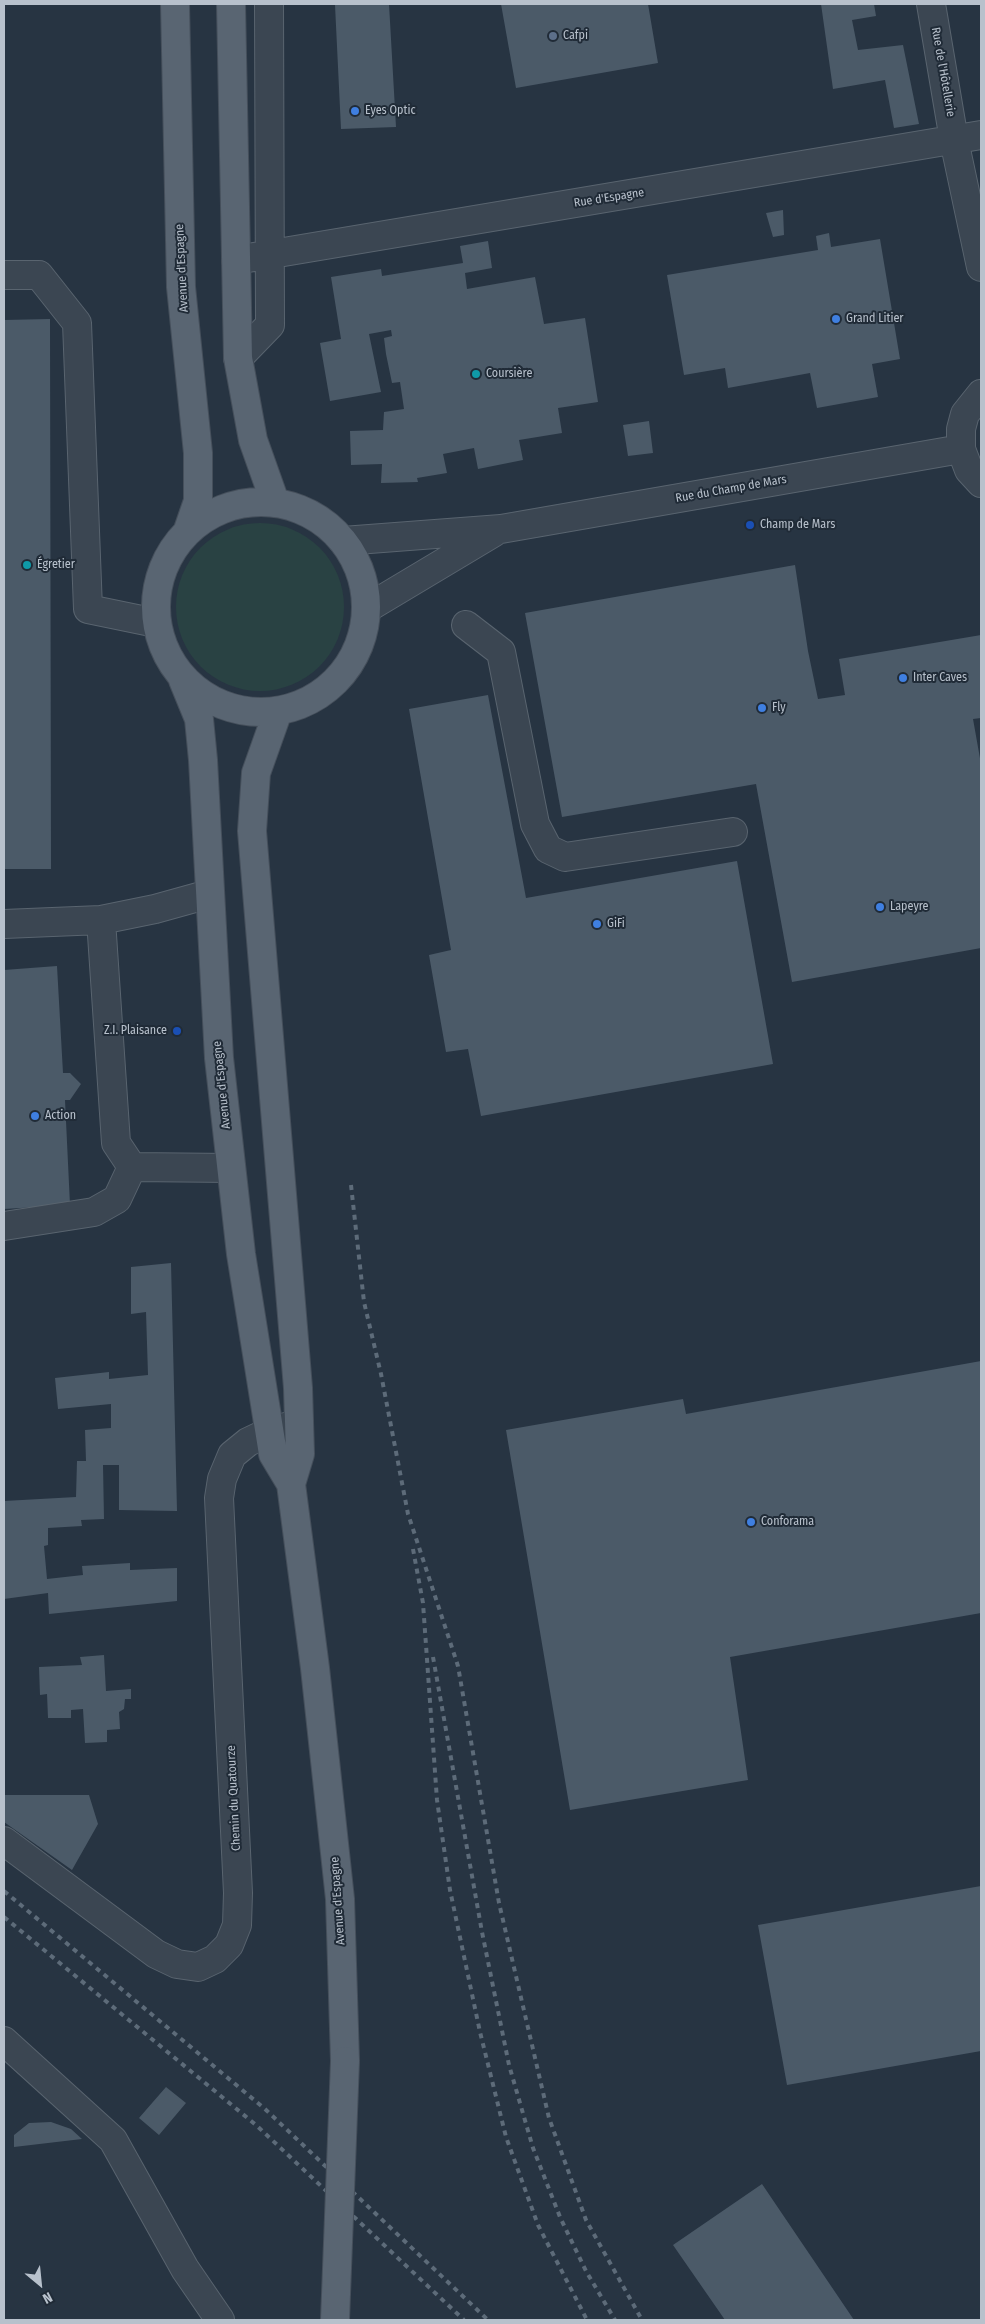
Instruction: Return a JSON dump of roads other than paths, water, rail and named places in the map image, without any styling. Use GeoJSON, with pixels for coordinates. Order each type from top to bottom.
{"type":"FeatureCollection","features":[{"type":"Feature","properties":{"kind":"main road","name":"Avenue d'Espagne"},"geometry":{"type":"LineString","coordinates":[[175,4],[181,287],[198,453],[198,501],[188,530]]}},
{"type":"Feature","properties":{"kind":"main road"},"geometry":{"type":"LineString","coordinates":[[231,4],[238,358],[254,440],[275,502]]}},
{"type":"Feature","properties":{"kind":"main road"},"geometry":{"type":"LineString","coordinates":[[275,502],[313,515],[343,541],[362,574],[366,608],[362,637],[350,663],[316,697],[278,711],[235,710],[205,697],[183,680],[171,664],[156,623],[156,591],[165,562],[188,530],[224,508],[275,502]]}},
{"type":"Feature","properties":{"kind":"main road","name":"Avenue d'Espagne"},"geometry":{"type":"LineString","coordinates":[[183,680],[198,719],[203,760],[219,1058],[241,1254],[273,1454],[291,1484],[315,1668],[340,1899],[345,2061],[335,2320]]}},
{"type":"Feature","properties":{"kind":"main road","name":"Avenue d'Espagne"},"geometry":{"type":"LineString","coordinates":[[278,711],[256,773],[252,831],[292,1302],[300,1454],[291,1484]]}},
{"type":"Feature","properties":{"kind":"street"},"geometry":{"type":"LineString","coordinates":[[238,358],[270,324],[269,4]]}},
{"type":"Feature","properties":{"kind":"street","name":"Rue de l'Hôtellerie"},"geometry":{"type":"LineString","coordinates":[[931,4],[954,140],[981,267]]}},
{"type":"Feature","properties":{"kind":"street","name":"Rue d'Espagne"},"geometry":{"type":"LineString","coordinates":[[236,260],[981,135]]}},
{"type":"Feature","properties":{"kind":"street"},"geometry":{"type":"LineString","coordinates":[[4,274],[38,275],[77,323],[88,609],[156,623]]}},
{"type":"Feature","properties":{"kind":"street"},"geometry":{"type":"LineString","coordinates":[[981,394],[966,414],[961,429],[961,448],[969,470],[981,482]]}},
{"type":"Feature","properties":{"kind":"street","name":"Rue du Champ de Mars"},"geometry":{"type":"LineString","coordinates":[[343,541],[501,529],[961,448]]}},
{"type":"Feature","properties":{"kind":"street","name":"Rue du Champ de Mars"},"geometry":{"type":"LineString","coordinates":[[366,608],[501,529]]}},
{"type":"Feature","properties":{"kind":"street"},"geometry":{"type":"LineString","coordinates":[[466,625],[501,652],[535,824],[548,849],[565,857],[733,832]]}},
{"type":"Feature","properties":{"kind":"street"},"geometry":{"type":"LineString","coordinates":[[4,924],[101,920],[155,909],[209,894]]}},
{"type":"Feature","properties":{"kind":"street"},"geometry":{"type":"LineString","coordinates":[[101,920],[116,1143],[132,1167]]}},
{"type":"Feature","properties":{"kind":"street"},"geometry":{"type":"LineString","coordinates":[[132,1167],[231,1168]]}},
{"type":"Feature","properties":{"kind":"street"},"geometry":{"type":"LineString","coordinates":[[4,1226],[94,1212],[117,1199],[132,1167]]}},
{"type":"Feature","properties":{"kind":"street","name":"Chemin du Quatourze"},"geometry":{"type":"LineString","coordinates":[[4,1841],[156,1954],[177,1964],[198,1967],[216,1959],[229,1945],[237,1924],[238,1893],[219,1498],[222,1480],[232,1455],[248,1442],[269,1432],[299,1423]]}},
{"type":"Feature","properties":{"kind":"street"},"geometry":{"type":"LineString","coordinates":[[4,2041],[113,2140],[186,2270],[220,2320]]}},
{"type":"Feature","properties":{"kind":"railway"},"geometry":{"type":"LineString","coordinates":[[351,1185],[364,1302],[381,1374],[408,1514],[458,1666],[499,1903],[549,2118],[586,2220],[642,2320]]}},
{"type":"Feature","properties":{"kind":"railway"},"geometry":{"type":"LineString","coordinates":[[413,1549],[423,1603],[437,1800],[450,1890],[480,2032],[506,2137],[538,2225],[587,2320]]}},
{"type":"Feature","properties":{"kind":"railway"},"geometry":{"type":"LineString","coordinates":[[433,1657],[482,1932],[509,2065],[533,2148],[560,2217],[586,2271],[615,2320]]}},
{"type":"Feature","properties":{"kind":"railway"},"geometry":{"type":"LineString","coordinates":[[4,1891],[265,2109],[488,2320]]}},
{"type":"Feature","properties":{"kind":"railway"},"geometry":{"type":"LineString","coordinates":[[4,1917],[256,2125],[464,2320]]}},
{"type":"Feature","properties":{"kind":"place","name":"Cafpi"},"geometry":{"type":"Point","coordinates":[553,36]}},
{"type":"Feature","properties":{"kind":"place","name":"Eyes Optic"},"geometry":{"type":"Point","coordinates":[355,111]}},
{"type":"Feature","properties":{"kind":"place","name":"Grand Litier"},"geometry":{"type":"Point","coordinates":[836,319]}},
{"type":"Feature","properties":{"kind":"place","name":"Coursière"},"geometry":{"type":"Point","coordinates":[476,374]}},
{"type":"Feature","properties":{"kind":"place","name":"Champ de Mars"},"geometry":{"type":"Point","coordinates":[750,525]}},
{"type":"Feature","properties":{"kind":"place","name":"Égretier"},"geometry":{"type":"Point","coordinates":[27,565]}},
{"type":"Feature","properties":{"kind":"place","name":"Inter Caves"},"geometry":{"type":"Point","coordinates":[903,678]}},
{"type":"Feature","properties":{"kind":"place","name":"Fly"},"geometry":{"type":"Point","coordinates":[762,708]}},
{"type":"Feature","properties":{"kind":"place","name":"Lapeyre"},"geometry":{"type":"Point","coordinates":[880,907]}},
{"type":"Feature","properties":{"kind":"place","name":"GiFi"},"geometry":{"type":"Point","coordinates":[597,924]}},
{"type":"Feature","properties":{"kind":"place","name":"Z.I. Plaisance"},"geometry":{"type":"Point","coordinates":[177,1031]}},
{"type":"Feature","properties":{"kind":"place","name":"Action"},"geometry":{"type":"Point","coordinates":[35,1116]}},
{"type":"Feature","properties":{"kind":"place","name":"Conforama"},"geometry":{"type":"Point","coordinates":[751,1522]}}]}
